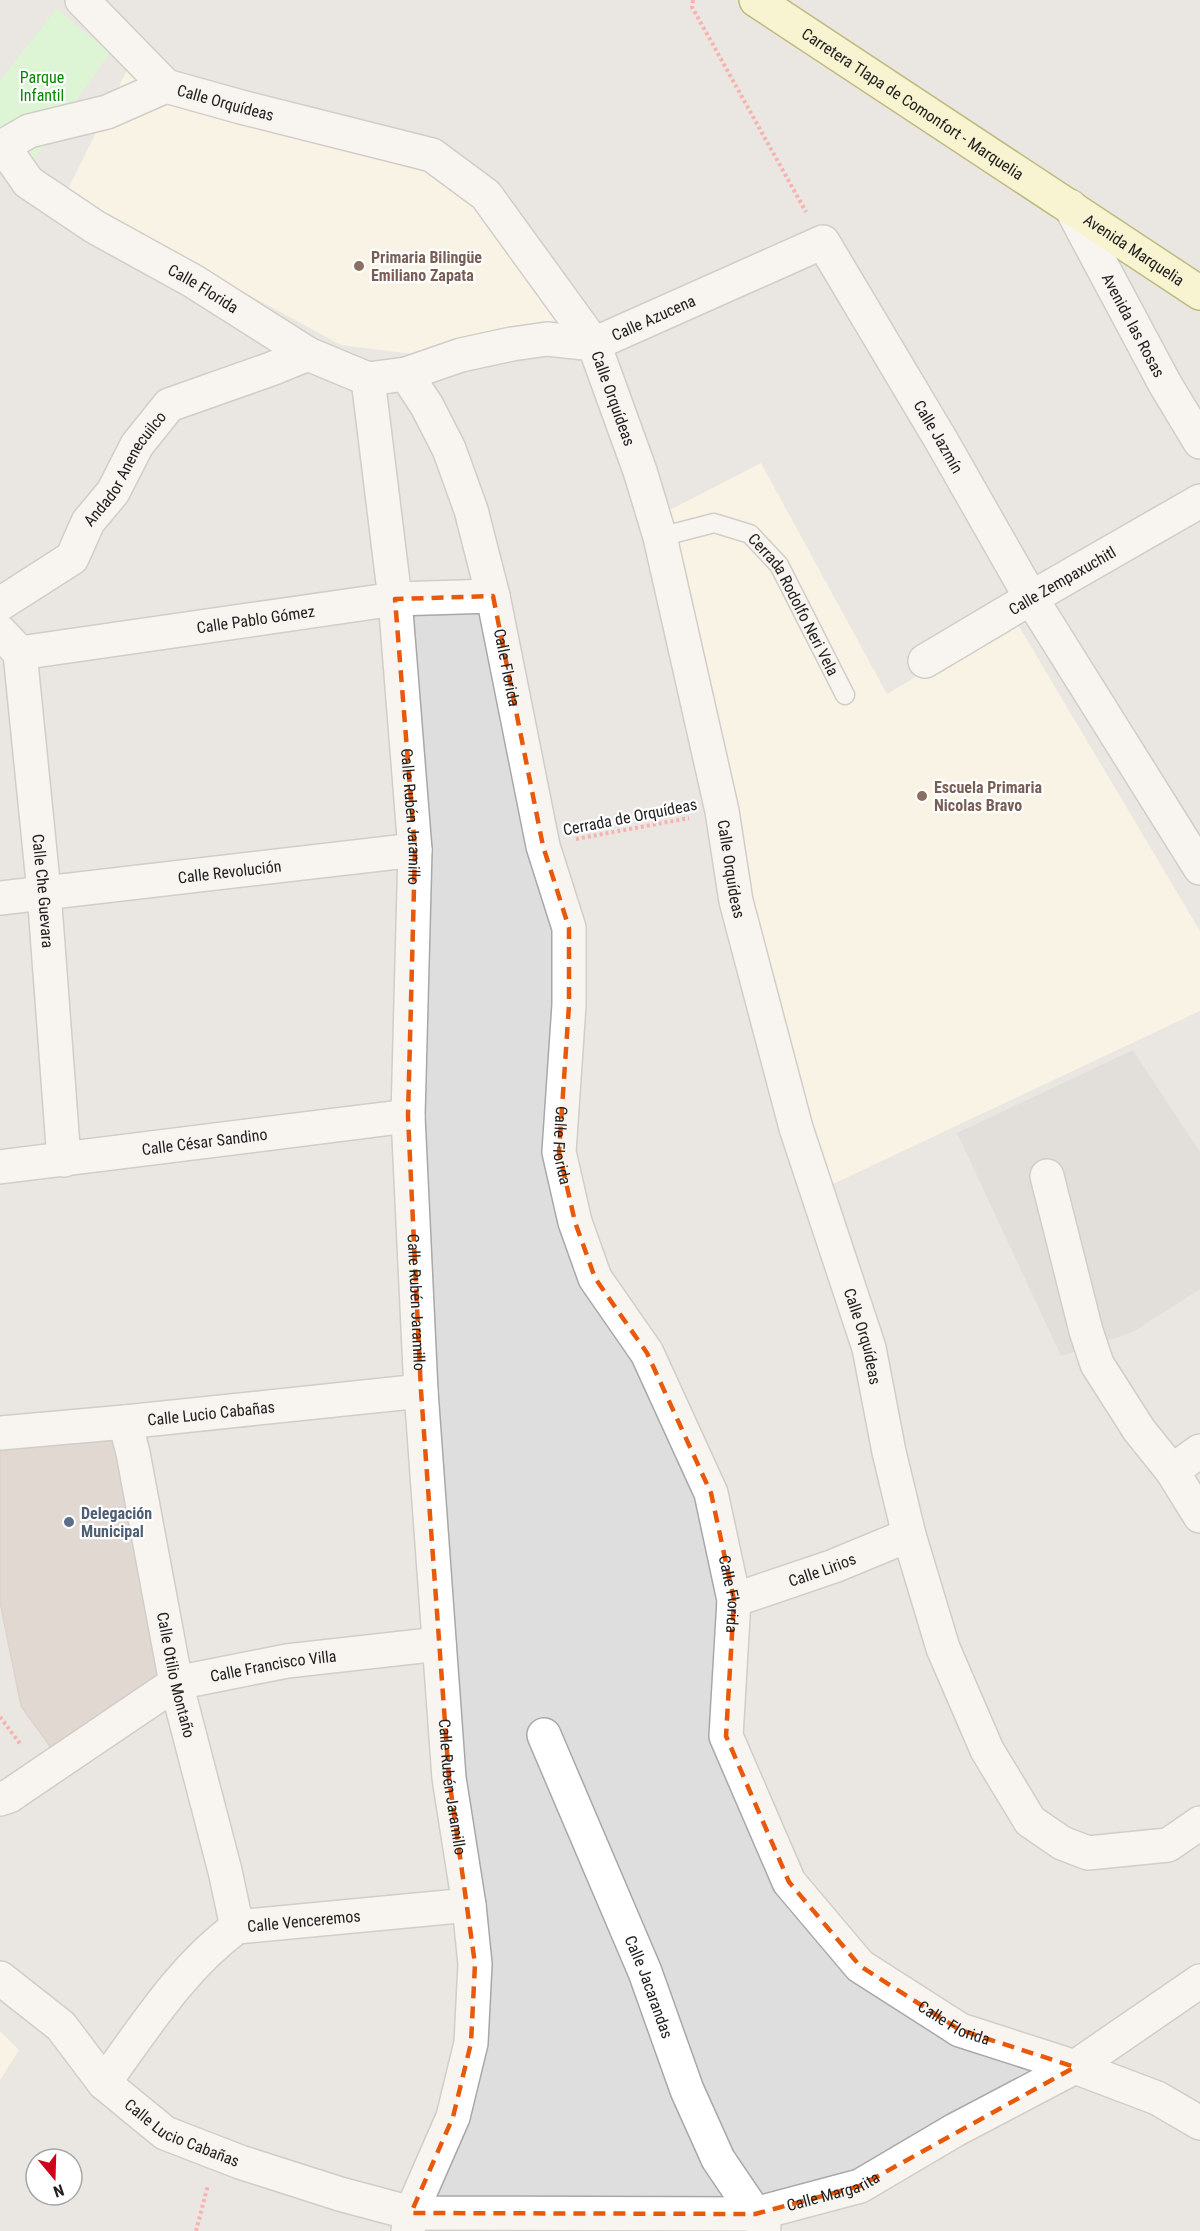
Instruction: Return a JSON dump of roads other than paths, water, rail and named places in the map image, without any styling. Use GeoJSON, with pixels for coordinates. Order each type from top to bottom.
{"type":"FeatureCollection","features":[{"type":"Feature","properties":{"kind":"main road","name":"Carretera Tlapa de Comonfort - Marquelia"},"geometry":{"type":"LineString","coordinates":[[756,0],[1070,206]]}},
{"type":"Feature","properties":{"kind":"main road","name":"Avenida Marquelia"},"geometry":{"type":"LineString","coordinates":[[1070,206],[1200,293]]}},
{"type":"Feature","properties":{"kind":"street","name":"Calle Orquídeas"},"geometry":{"type":"LineString","coordinates":[[82,0],[166,86],[432,155],[486,195],[594,344],[640,471],[660,537],[722,811],[736,901],[796,1128],[869,1348],[889,1452],[909,1535],[943,1648],[987,1750],[1030,1821],[1062,1844],[1088,1853],[1168,1845],[1200,1823]]}},
{"type":"Feature","properties":{"kind":"street"},"geometry":{"type":"LineString","coordinates":[[1,146],[29,131],[108,111],[166,86]]}},
{"type":"Feature","properties":{"kind":"street","name":"Calle Florida"},"geometry":{"type":"LineString","coordinates":[[1,146],[28,182],[95,227],[193,281],[308,354],[368,379]]}},
{"type":"Feature","properties":{"kind":"street","name":"Avenida las Rosas"},"geometry":{"type":"LineString","coordinates":[[1070,206],[1165,384],[1200,442]]}},
{"type":"Feature","properties":{"kind":"street","name":"Calle Azucena"},"geometry":{"type":"LineString","coordinates":[[406,374],[461,355],[512,344],[547,339],[594,344],[823,242]]}},
{"type":"Feature","properties":{"kind":"street","name":"Calle Jazmín"},"geometry":{"type":"LineString","coordinates":[[823,242],[941,440],[1030,598],[1200,868]]}},
{"type":"Feature","properties":{"kind":"street","name":"Andador Anenecuilco"},"geometry":{"type":"LineString","coordinates":[[0,604],[72,558],[88,522],[113,492],[137,445],[169,405],[308,354]]}},
{"type":"Feature","properties":{"kind":"street"},"geometry":{"type":"LineString","coordinates":[[368,379],[406,374]]}},
{"type":"Feature","properties":{"kind":"street","name":"Calle Florida"},"geometry":{"type":"LineString","coordinates":[[406,374],[427,406],[449,448],[471,510],[493,596],[543,846],[569,928],[569,1005],[559,1152],[575,1222],[595,1278],[647,1353],[711,1493],[734,1600],[726,1736],[789,1881],[860,1966],[960,2030],[1075,2067],[1157,2098],[1200,2123]]}},
{"type":"Feature","properties":{"kind":"street","name":"Calle Rubén Jaramillo"},"geometry":{"type":"LineString","coordinates":[[368,379],[395,599],[416,850],[408,1116],[420,1391],[449,1778],[476,1964],[471,2043],[453,2117],[410,2222]]}},
{"type":"Feature","properties":{"kind":"street","name":"Calle Zempaxuchitl"},"geometry":{"type":"LineString","coordinates":[[926,661],[1030,598],[1200,501]]}},
{"type":"Feature","properties":{"kind":"street","name":"Calle Pablo Gómez"},"geometry":{"type":"LineString","coordinates":[[10,643],[395,599],[493,596]]}},
{"type":"Feature","properties":{"kind":"street","name":"Calle Che Guevara"},"geometry":{"type":"LineString","coordinates":[[10,643],[44,892],[64,1160]]}},
{"type":"Feature","properties":{"kind":"street","name":"Calle Revolución"},"geometry":{"type":"LineString","coordinates":[[0,898],[416,850]]}},
{"type":"Feature","properties":{"kind":"street","name":"Calle César Sandino"},"geometry":{"type":"LineString","coordinates":[[0,1167],[408,1116]]}},
{"type":"Feature","properties":{"kind":"street"},"geometry":{"type":"LineString","coordinates":[[1047,1176],[1086,1331],[1097,1364],[1139,1430],[1172,1471],[1200,1516]]}},
{"type":"Feature","properties":{"kind":"street","name":"Calle Lucio Cabañas"},"geometry":{"type":"LineString","coordinates":[[0,1433],[420,1391]]}},
{"type":"Feature","properties":{"kind":"street","name":"Calle Otilio Montaño"},"geometry":{"type":"LineString","coordinates":[[125,1422],[133,1452],[176,1683],[225,1871],[237,1927]]}},
{"type":"Feature","properties":{"kind":"street"},"geometry":{"type":"LineString","coordinates":[[1172,1471],[1200,1451]]}},
{"type":"Feature","properties":{"kind":"street","name":"Calle Lirios"},"geometry":{"type":"LineString","coordinates":[[734,1600],[834,1566],[909,1535]]}},
{"type":"Feature","properties":{"kind":"street","name":"Calle Francisco Villa"},"geometry":{"type":"LineString","coordinates":[[0,1799],[9,1796],[176,1683],[287,1661],[439,1644]]}},
{"type":"Feature","properties":{"kind":"street","name":"Calle Jacarandas"},"geometry":{"type":"LineString","coordinates":[[544,1735],[645,1972],[687,2090],[718,2159],[761,2222]]}},
{"type":"Feature","properties":{"kind":"street","name":"Calle Venceremos"},"geometry":{"type":"LineString","coordinates":[[104,2083],[164,2001],[214,1943],[237,1927],[469,1905]]}},
{"type":"Feature","properties":{"kind":"street","name":"Calle Lucio Cabañas"},"geometry":{"type":"LineString","coordinates":[[0,1978],[61,2026],[104,2083],[165,2133],[340,2194],[410,2222]]}},
{"type":"Feature","properties":{"kind":"street","name":"Calle Margarita"},"geometry":{"type":"LineString","coordinates":[[410,2222],[761,2222],[860,2186],[955,2130],[1075,2067],[1200,1981]]}},
{"type":"Feature","properties":{"kind":"lane","name":"Cerrada Rodolfo Neri Vela"},"geometry":{"type":"LineString","coordinates":[[660,537],[714,523],[750,534],[779,565],[845,695]]}},
{"type":"Feature","properties":{"kind":"place","name":"Primaria Bilingüe Emiliano Zapata"},"geometry":{"type":"Point","coordinates":[359,266]}},
{"type":"Feature","properties":{"kind":"place","name":"Escuela Primaria Nicolas Bravo"},"geometry":{"type":"Point","coordinates":[922,796]}},
{"type":"Feature","properties":{"kind":"place","name":"Delegación Municipal"},"geometry":{"type":"Point","coordinates":[69,1522]}},
{"type":"Feature","properties":{"kind":"park label","name":"Parque Infantil"},"geometry":{"type":"Point","coordinates":[42,86]}}]}
